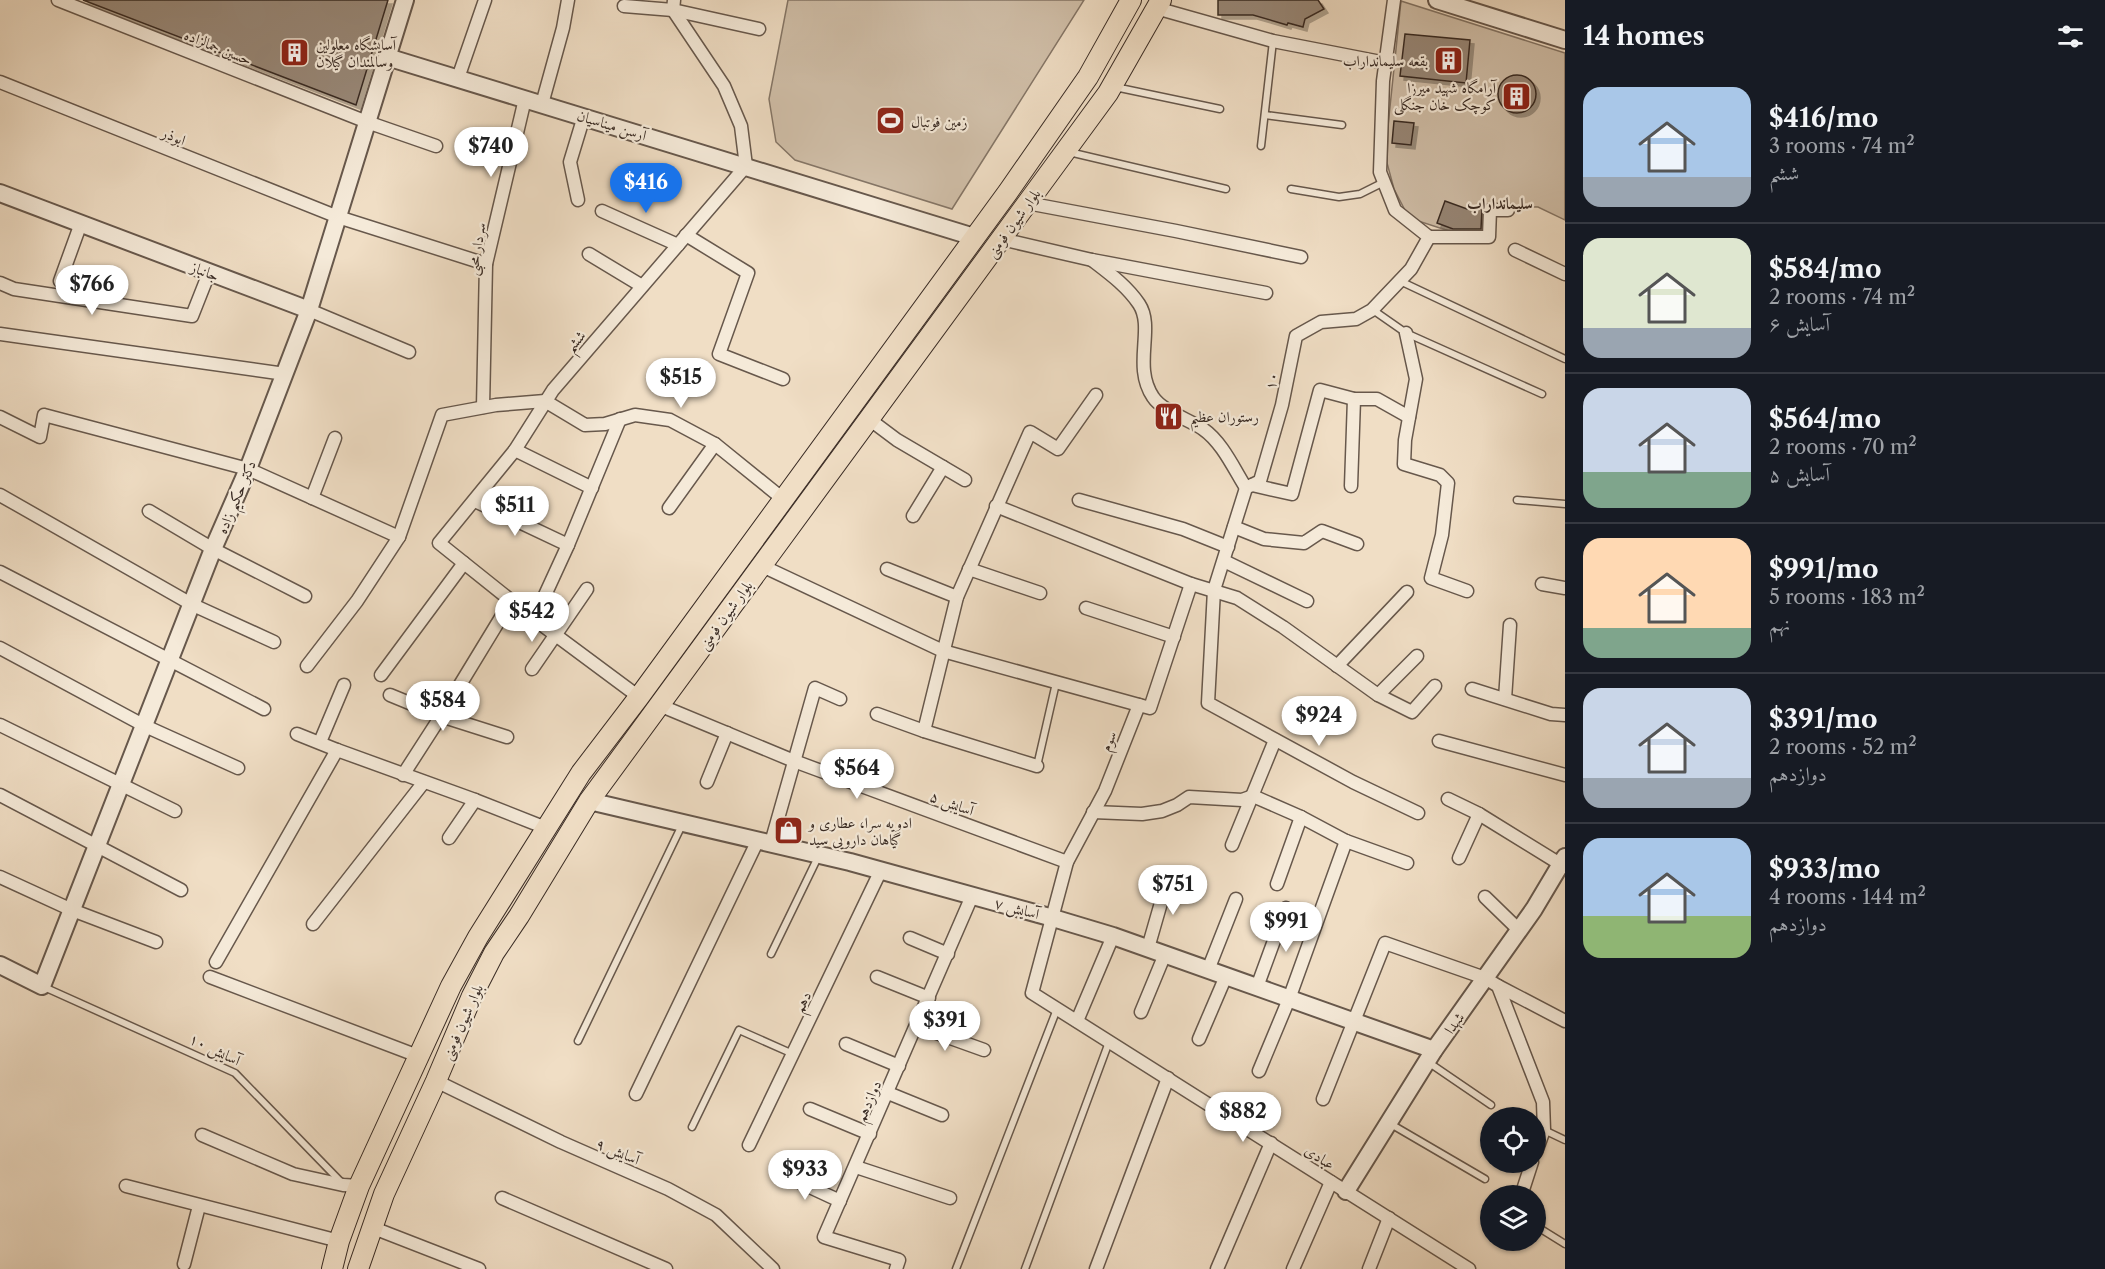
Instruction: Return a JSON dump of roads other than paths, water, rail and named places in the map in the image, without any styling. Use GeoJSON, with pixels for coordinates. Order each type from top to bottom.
{"type":"FeatureCollection","features":[{"type":"Feature","properties":{"kind":"main road","name":"بلوار شیون فومنی"},"geometry":{"type":"LineString","coordinates":[[332,1269],[351,1186],[451,986],[546,828],[581,773],[1008,192],[1088,77],[1131,0]]}},
{"type":"Feature","properties":{"kind":"main road","name":"بلوار شیون فومنی"},"geometry":{"type":"LineString","coordinates":[[358,1269],[384,1194],[472,996],[494,953],[589,801],[1112,87],[1158,4]]}},
{"type":"Feature","properties":{"kind":"main road"},"geometry":{"type":"LineString","coordinates":[[500,902],[519,916]]}},
{"type":"Feature","properties":{"kind":"street","name":"حسین جمالزاده"},"geometry":{"type":"LineString","coordinates":[[58,0],[367,122],[436,146]]}},
{"type":"Feature","properties":{"kind":"street","name":"دکتر حکیم زاده"},"geometry":{"type":"LineString","coordinates":[[42,986],[213,549],[248,470],[309,310],[405,0]]}},
{"type":"Feature","properties":{"kind":"street"},"geometry":{"type":"LineString","coordinates":[[458,78],[485,0]]}},
{"type":"Feature","properties":{"kind":"street"},"geometry":{"type":"LineString","coordinates":[[542,104],[568,0]]}},
{"type":"Feature","properties":{"kind":"street"},"geometry":{"type":"LineString","coordinates":[[1394,0],[1383,81],[1380,172],[1395,210],[1429,237],[1489,237],[1491,210],[1508,210]]}},
{"type":"Feature","properties":{"kind":"street"},"geometry":{"type":"LineString","coordinates":[[1437,0],[1565,40]]}},
{"type":"Feature","properties":{"kind":"street"},"geometry":{"type":"LineString","coordinates":[[1158,4],[1273,41],[1386,63]]}},
{"type":"Feature","properties":{"kind":"street"},"geometry":{"type":"LineString","coordinates":[[673,5],[724,86],[741,126],[746,166]]}},
{"type":"Feature","properties":{"kind":"street"},"geometry":{"type":"LineString","coordinates":[[624,6],[673,5],[759,29]]}},
{"type":"Feature","properties":{"kind":"street","name":"آرسن میناسیان"},"geometry":{"type":"LineString","coordinates":[[387,57],[974,237]]}},
{"type":"Feature","properties":{"kind":"street","name":"ابوذر"},"geometry":{"type":"LineString","coordinates":[[0,82],[338,217],[486,264]]}},
{"type":"Feature","properties":{"kind":"street","name":"سردار محبی"},"geometry":{"type":"LineString","coordinates":[[483,407],[486,264],[525,99]]}},
{"type":"Feature","properties":{"kind":"street"},"geometry":{"type":"LineString","coordinates":[[578,200],[570,162],[584,116]]}},
{"type":"Feature","properties":{"kind":"street","name":"ششم"},"geometry":{"type":"LineString","coordinates":[[464,563],[439,543],[515,450],[552,390],[746,166]]}},
{"type":"Feature","properties":{"kind":"street","name":"جانباز"},"geometry":{"type":"LineString","coordinates":[[0,193],[309,310],[409,352]]}},
{"type":"Feature","properties":{"kind":"street"},"geometry":{"type":"LineString","coordinates":[[1027,203],[1301,257]]}},
{"type":"Feature","properties":{"kind":"street"},"geometry":{"type":"LineString","coordinates":[[602,211],[682,240],[748,273],[719,354],[783,380]]}},
{"type":"Feature","properties":{"kind":"street"},"geometry":{"type":"LineString","coordinates":[[60,281],[81,224]]}},
{"type":"Feature","properties":{"kind":"street","name":"۱۰"},"geometry":{"type":"LineString","coordinates":[[1275,740],[1208,703],[1214,590],[1249,487],[1260,481],[1282,405],[1296,336],[1321,322],[1356,319],[1372,310],[1411,269],[1429,237]]}},
{"type":"Feature","properties":{"kind":"street"},"geometry":{"type":"LineString","coordinates":[[1001,239],[1092,260],[1266,293]]}},
{"type":"Feature","properties":{"kind":"street"},"geometry":{"type":"LineString","coordinates":[[1515,250],[1565,274]]}},
{"type":"Feature","properties":{"kind":"street"},"geometry":{"type":"LineString","coordinates":[[590,254],[642,286]]}},
{"type":"Feature","properties":{"kind":"street"},"geometry":{"type":"LineString","coordinates":[[1092,260],[1121,282],[1141,305],[1146,327],[1142,356],[1144,374],[1153,398],[1180,418],[1204,430],[1219,446],[1249,487],[1292,494],[1320,390],[1354,399],[1377,399],[1409,417]]}},
{"type":"Feature","properties":{"kind":"street"},"geometry":{"type":"LineString","coordinates":[[0,284],[192,316],[209,273]]}},
{"type":"Feature","properties":{"kind":"street"},"geometry":{"type":"LineString","coordinates":[[1406,333],[1416,380],[1405,440],[1404,464],[1440,474],[1448,483],[1442,535],[1431,578],[1467,591]]}},
{"type":"Feature","properties":{"kind":"street"},"geometry":{"type":"LineString","coordinates":[[0,334],[285,374]]}},
{"type":"Feature","properties":{"kind":"street"},"geometry":{"type":"LineString","coordinates":[[924,731],[957,597],[1030,432],[1059,449],[1096,395]]}},
{"type":"Feature","properties":{"kind":"street"},"geometry":{"type":"LineString","coordinates":[[1351,486],[1354,399]]}},
{"type":"Feature","properties":{"kind":"street"},"geometry":{"type":"LineString","coordinates":[[308,666],[357,601],[399,537],[442,415],[483,407],[545,401],[585,424],[605,424],[635,415],[670,420],[715,444],[783,499]]}},
{"type":"Feature","properties":{"kind":"street"},"geometry":{"type":"LineString","coordinates":[[0,417],[39,437],[44,415],[248,470],[399,537]]}},
{"type":"Feature","properties":{"kind":"street"},"geometry":{"type":"LineString","coordinates":[[534,619],[568,545],[620,419]]}},
{"type":"Feature","properties":{"kind":"street"},"geometry":{"type":"LineString","coordinates":[[869,419],[897,440],[965,480]]}},
{"type":"Feature","properties":{"kind":"street"},"geometry":{"type":"LineString","coordinates":[[312,498],[335,438]]}},
{"type":"Feature","properties":{"kind":"street"},"geometry":{"type":"LineString","coordinates":[[669,508],[715,444]]}},
{"type":"Feature","properties":{"kind":"street"},"geometry":{"type":"LineString","coordinates":[[515,450],[592,488]]}},
{"type":"Feature","properties":{"kind":"street"},"geometry":{"type":"LineString","coordinates":[[913,516],[943,467]]}},
{"type":"Feature","properties":{"kind":"street"},"geometry":{"type":"LineString","coordinates":[[0,495],[193,605],[274,642]]}},
{"type":"Feature","properties":{"kind":"street"},"geometry":{"type":"LineString","coordinates":[[1079,500],[1183,529],[1228,547]]}},
{"type":"Feature","properties":{"kind":"street"},"geometry":{"type":"LineString","coordinates":[[475,501],[568,545]]}},
{"type":"Feature","properties":{"kind":"street"},"geometry":{"type":"LineString","coordinates":[[996,506],[1191,584],[1237,598],[1378,694],[1412,712],[1435,686]]}},
{"type":"Feature","properties":{"kind":"street"},"geometry":{"type":"LineString","coordinates":[[149,511],[213,549],[304,596]]}},
{"type":"Feature","properties":{"kind":"street"},"geometry":{"type":"LineString","coordinates":[[1234,527],[1264,539],[1304,543],[1322,531],[1357,544]]}},
{"type":"Feature","properties":{"kind":"street"},"geometry":{"type":"LineString","coordinates":[[1224,561],[1307,601]]}},
{"type":"Feature","properties":{"kind":"street"},"geometry":{"type":"LineString","coordinates":[[381,675],[464,563],[534,619],[639,697]]}},
{"type":"Feature","properties":{"kind":"street"},"geometry":{"type":"LineString","coordinates":[[760,566],[943,651],[1139,705]]}},
{"type":"Feature","properties":{"kind":"street"},"geometry":{"type":"LineString","coordinates":[[887,569],[957,597]]}},
{"type":"Feature","properties":{"kind":"street"},"geometry":{"type":"LineString","coordinates":[[969,569],[1040,593]]}},
{"type":"Feature","properties":{"kind":"street"},"geometry":{"type":"LineString","coordinates":[[0,572],[264,709]]}},
{"type":"Feature","properties":{"kind":"street","name":"سوم"},"geometry":{"type":"LineString","coordinates":[[1032,993],[1067,862],[1104,791],[1139,705],[1150,708],[1191,584]]}},
{"type":"Feature","properties":{"kind":"street"},"geometry":{"type":"LineString","coordinates":[[1542,584],[1565,588]]}},
{"type":"Feature","properties":{"kind":"street"},"geometry":{"type":"LineString","coordinates":[[532,669],[586,589]]}},
{"type":"Feature","properties":{"kind":"street"},"geometry":{"type":"LineString","coordinates":[[1337,666],[1407,592]]}},
{"type":"Feature","properties":{"kind":"street"},"geometry":{"type":"LineString","coordinates":[[403,775],[511,601]]}},
{"type":"Feature","properties":{"kind":"street"},"geometry":{"type":"LineString","coordinates":[[1086,608],[1174,637]]}},
{"type":"Feature","properties":{"kind":"street"},"geometry":{"type":"LineString","coordinates":[[1505,699],[1510,625]]}},
{"type":"Feature","properties":{"kind":"street"},"geometry":{"type":"LineString","coordinates":[[0,648],[145,726],[238,768]]}},
{"type":"Feature","properties":{"kind":"street"},"geometry":{"type":"LineString","coordinates":[[1378,694],[1417,656]]}},
{"type":"Feature","properties":{"kind":"street"},"geometry":{"type":"LineString","coordinates":[[320,742],[344,685]]}},
{"type":"Feature","properties":{"kind":"street"},"geometry":{"type":"LineString","coordinates":[[636,1094],[764,842],[794,761],[815,688],[840,699]]}},
{"type":"Feature","properties":{"kind":"street"},"geometry":{"type":"LineString","coordinates":[[1472,688],[1551,714],[1565,715]]}},
{"type":"Feature","properties":{"kind":"street"},"geometry":{"type":"LineString","coordinates":[[390,695],[441,716],[507,737]]}},
{"type":"Feature","properties":{"kind":"street","name":"آسایش ۵"},"geometry":{"type":"LineString","coordinates":[[659,705],[794,761],[1067,862]]}},
{"type":"Feature","properties":{"kind":"street"},"geometry":{"type":"LineString","coordinates":[[878,714],[924,731],[1037,766]]}},
{"type":"Feature","properties":{"kind":"street"},"geometry":{"type":"LineString","coordinates":[[0,725],[176,811]]}},
{"type":"Feature","properties":{"kind":"street"},"geometry":{"type":"LineString","coordinates":[[707,782],[727,733]]}},
{"type":"Feature","properties":{"kind":"street"},"geometry":{"type":"LineString","coordinates":[[297,734],[546,828]]}},
{"type":"Feature","properties":{"kind":"street"},"geometry":{"type":"LineString","coordinates":[[1232,845],[1275,740],[1353,782],[1418,813]]}},
{"type":"Feature","properties":{"kind":"street"},"geometry":{"type":"LineString","coordinates":[[1439,741],[1565,775]]}},
{"type":"Feature","properties":{"kind":"street"},"geometry":{"type":"LineString","coordinates":[[216,962],[337,750]]}},
{"type":"Feature","properties":{"kind":"street"},"geometry":{"type":"LineString","coordinates":[[313,924],[424,782]]}},
{"type":"Feature","properties":{"kind":"street"},"geometry":{"type":"LineString","coordinates":[[0,795],[181,890]]}},
{"type":"Feature","properties":{"kind":"street"},"geometry":{"type":"LineString","coordinates":[[1094,812],[1142,814],[1162,811],[1189,797],[1242,800],[1253,796],[1301,817],[1346,841],[1407,863]]}},
{"type":"Feature","properties":{"kind":"street"},"geometry":{"type":"LineString","coordinates":[[1448,799],[1564,862]]}},
{"type":"Feature","properties":{"kind":"street"},"geometry":{"type":"LineString","coordinates":[[449,838],[475,800]]}},
{"type":"Feature","properties":{"kind":"street","name":"آسایش ۷"},"geometry":{"type":"LineString","coordinates":[[589,801],[880,870],[1113,936],[1353,1022],[1431,1056]]}},
{"type":"Feature","properties":{"kind":"street"},"geometry":{"type":"LineString","coordinates":[[1459,858],[1479,814]]}},
{"type":"Feature","properties":{"kind":"street"},"geometry":{"type":"LineString","coordinates":[[1277,884],[1301,817]]}},
{"type":"Feature","properties":{"kind":"street"},"geometry":{"type":"LineString","coordinates":[[1260,1071],[1289,999],[1346,841]]}},
{"type":"Feature","properties":{"kind":"street","name":"شهدا"},"geometry":{"type":"LineString","coordinates":[[1346,1191],[1431,1056],[1492,982],[1520,931],[1564,862]]}},
{"type":"Feature","properties":{"kind":"street","name":"دهم"},"geometry":{"type":"LineString","coordinates":[[749,1145],[880,870]]}},
{"type":"Feature","properties":{"kind":"street"},"geometry":{"type":"LineString","coordinates":[[1148,948],[1169,875]]}},
{"type":"Feature","properties":{"kind":"street"},"geometry":{"type":"LineString","coordinates":[[0,877],[72,910],[156,942]]}},
{"type":"Feature","properties":{"kind":"street","name":"دوازدهم"},"geometry":{"type":"LineString","coordinates":[[896,1269],[899,1260],[824,1237],[972,896]]}},
{"type":"Feature","properties":{"kind":"street"},"geometry":{"type":"LineString","coordinates":[[1485,897],[1520,931]]}},
{"type":"Feature","properties":{"kind":"street"},"geometry":{"type":"LineString","coordinates":[[1208,970],[1236,899]]}},
{"type":"Feature","properties":{"kind":"street"},"geometry":{"type":"LineString","coordinates":[[1257,987],[1287,908]]}},
{"type":"Feature","properties":{"kind":"street"},"geometry":{"type":"LineString","coordinates":[[1077,1021],[1113,936]]}},
{"type":"Feature","properties":{"kind":"street"},"geometry":{"type":"LineString","coordinates":[[910,938],[948,954]]}},
{"type":"Feature","properties":{"kind":"street"},"geometry":{"type":"LineString","coordinates":[[1323,1099],[1385,943],[1492,982],[1565,1021]]}},
{"type":"Feature","properties":{"kind":"street"},"geometry":{"type":"LineString","coordinates":[[1141,1012],[1165,954]]}},
{"type":"Feature","properties":{"kind":"street"},"geometry":{"type":"LineString","coordinates":[[0,965],[42,986]]}},
{"type":"Feature","properties":{"kind":"street"},"geometry":{"type":"LineString","coordinates":[[210,976],[418,1056]]}},
{"type":"Feature","properties":{"kind":"street"},"geometry":{"type":"LineString","coordinates":[[1199,1039],[1226,976]]}},
{"type":"Feature","properties":{"kind":"street"},"geometry":{"type":"LineString","coordinates":[[877,978],[929,998]]}},
{"type":"Feature","properties":{"kind":"street"},"geometry":{"type":"LineString","coordinates":[[1492,982],[1543,1107]]}},
{"type":"Feature","properties":{"kind":"street","name":"عبادی"},"geometry":{"type":"LineString","coordinates":[[1032,993],[1469,1269]]}},
{"type":"Feature","properties":{"kind":"street"},"geometry":{"type":"LineString","coordinates":[[917,1026],[984,1050]]}},
{"type":"Feature","properties":{"kind":"street"},"geometry":{"type":"LineString","coordinates":[[846,1044],[899,1066]]}},
{"type":"Feature","properties":{"kind":"street"},"geometry":{"type":"LineString","coordinates":[[1096,1269],[1168,1078]]}},
{"type":"Feature","properties":{"kind":"street","name":"آسایش ۹"},"geometry":{"type":"LineString","coordinates":[[436,1081],[561,1142],[668,1189],[716,1215],[773,1269]]}},
{"type":"Feature","properties":{"kind":"street"},"geometry":{"type":"LineString","coordinates":[[888,1093],[942,1115]]}},
{"type":"Feature","properties":{"kind":"street"},"geometry":{"type":"LineString","coordinates":[[810,1109],[870,1134]]}},
{"type":"Feature","properties":{"kind":"street"},"geometry":{"type":"LineString","coordinates":[[202,1135],[293,1174],[351,1186]]}},
{"type":"Feature","properties":{"kind":"street"},"geometry":{"type":"LineString","coordinates":[[1217,1269],[1271,1143]]}},
{"type":"Feature","properties":{"kind":"street"},"geometry":{"type":"LineString","coordinates":[[856,1167],[950,1198]]}},
{"type":"Feature","properties":{"kind":"street"},"geometry":{"type":"LineString","coordinates":[[782,1174],[840,1201]]}},
{"type":"Feature","properties":{"kind":"street"},"geometry":{"type":"LineString","coordinates":[[1293,1269],[1330,1182]]}},
{"type":"Feature","properties":{"kind":"street"},"geometry":{"type":"LineString","coordinates":[[126,1186],[339,1241]]}},
{"type":"Feature","properties":{"kind":"street"},"geometry":{"type":"LineString","coordinates":[[502,1197],[666,1269]]}},
{"type":"Feature","properties":{"kind":"street"},"geometry":{"type":"LineString","coordinates":[[184,1264],[199,1206]]}},
{"type":"Feature","properties":{"kind":"street"},"geometry":{"type":"LineString","coordinates":[[1369,1269],[1389,1218]]}},
{"type":"Feature","properties":{"kind":"street"},"geometry":{"type":"LineString","coordinates":[[371,1227],[480,1269]]}},
{"type":"Feature","properties":{"kind":"lane"},"geometry":{"type":"LineString","coordinates":[[1261,146],[1273,41]]}},
{"type":"Feature","properties":{"kind":"lane"},"geometry":{"type":"LineString","coordinates":[[1112,87],[1220,109]]}},
{"type":"Feature","properties":{"kind":"lane"},"geometry":{"type":"LineString","coordinates":[[1265,114],[1342,125]]}},
{"type":"Feature","properties":{"kind":"lane"},"geometry":{"type":"LineString","coordinates":[[1066,151],[1226,189]]}},
{"type":"Feature","properties":{"kind":"lane"},"geometry":{"type":"LineString","coordinates":[[1291,189],[1339,197],[1360,194],[1384,182]]}},
{"type":"Feature","properties":{"kind":"lane"},"geometry":{"type":"LineString","coordinates":[[1400,281],[1565,359]]}},
{"type":"Feature","properties":{"kind":"lane"},"geometry":{"type":"LineString","coordinates":[[1372,310],[1406,333],[1542,394]]}},
{"type":"Feature","properties":{"kind":"lane"},"geometry":{"type":"LineString","coordinates":[[1517,500],[1565,504]]}},
{"type":"Feature","properties":{"kind":"lane"},"geometry":{"type":"LineString","coordinates":[[1037,766],[1056,683]]}},
{"type":"Feature","properties":{"kind":"lane"},"geometry":{"type":"LineString","coordinates":[[578,1041],[683,823]]}},
{"type":"Feature","properties":{"kind":"lane"},"geometry":{"type":"LineString","coordinates":[[771,954],[820,855]]}},
{"type":"Feature","properties":{"kind":"lane","name":"آسایش ‍۱۰"},"geometry":{"type":"LineString","coordinates":[[42,986],[235,1073],[351,1186]]}},
{"type":"Feature","properties":{"kind":"lane"},"geometry":{"type":"LineString","coordinates":[[956,1269],[1057,1008]]}},
{"type":"Feature","properties":{"kind":"lane"},"geometry":{"type":"LineString","coordinates":[[692,1127],[739,1030],[794,1054]]}},
{"type":"Feature","properties":{"kind":"lane"},"geometry":{"type":"LineString","coordinates":[[1025,1269],[1110,1041]]}},
{"type":"Feature","properties":{"kind":"lane"},"geometry":{"type":"LineString","coordinates":[[1431,1056],[1491,1104]]}},
{"type":"Feature","properties":{"kind":"lane"},"geometry":{"type":"LineString","coordinates":[[1389,1122],[1485,1179]]}},
{"type":"Feature","properties":{"kind":"lane"},"geometry":{"type":"LineString","coordinates":[[1546,1131],[1565,1140]]}},
{"type":"Feature","properties":{"kind":"lane"},"geometry":{"type":"LineString","coordinates":[[1546,1232],[1565,1244]]}},
{"type":"Feature","properties":{"kind":"place","name":"آسایشگاه معلولین وسالمندان گیلان"},"geometry":{"type":"Point","coordinates":[295,53]}},
{"type":"Feature","properties":{"kind":"place","name":"بقعه سلیمانداراب"},"geometry":{"type":"Point","coordinates":[1449,60]}},
{"type":"Feature","properties":{"kind":"place","name":"آرامگاه شهید میرزا کوچک خان جنگلی"},"geometry":{"type":"Point","coordinates":[1517,96]}},
{"type":"Feature","properties":{"kind":"place","name":"زمین فوتبال"},"geometry":{"type":"Point","coordinates":[890,121]}},
{"type":"Feature","properties":{"kind":"place","name":"رستوران عظیم"},"geometry":{"type":"Point","coordinates":[1169,416]}},
{"type":"Feature","properties":{"kind":"place","name":"ادویه سرا، عطاری و گیاهان دارویی سید"},"geometry":{"type":"Point","coordinates":[788,831]}},
{"type":"Feature","properties":{"kind":"district","name":"سلیمانداراب"},"geometry":{"type":"Point","coordinates":[1500,203]}}]}
